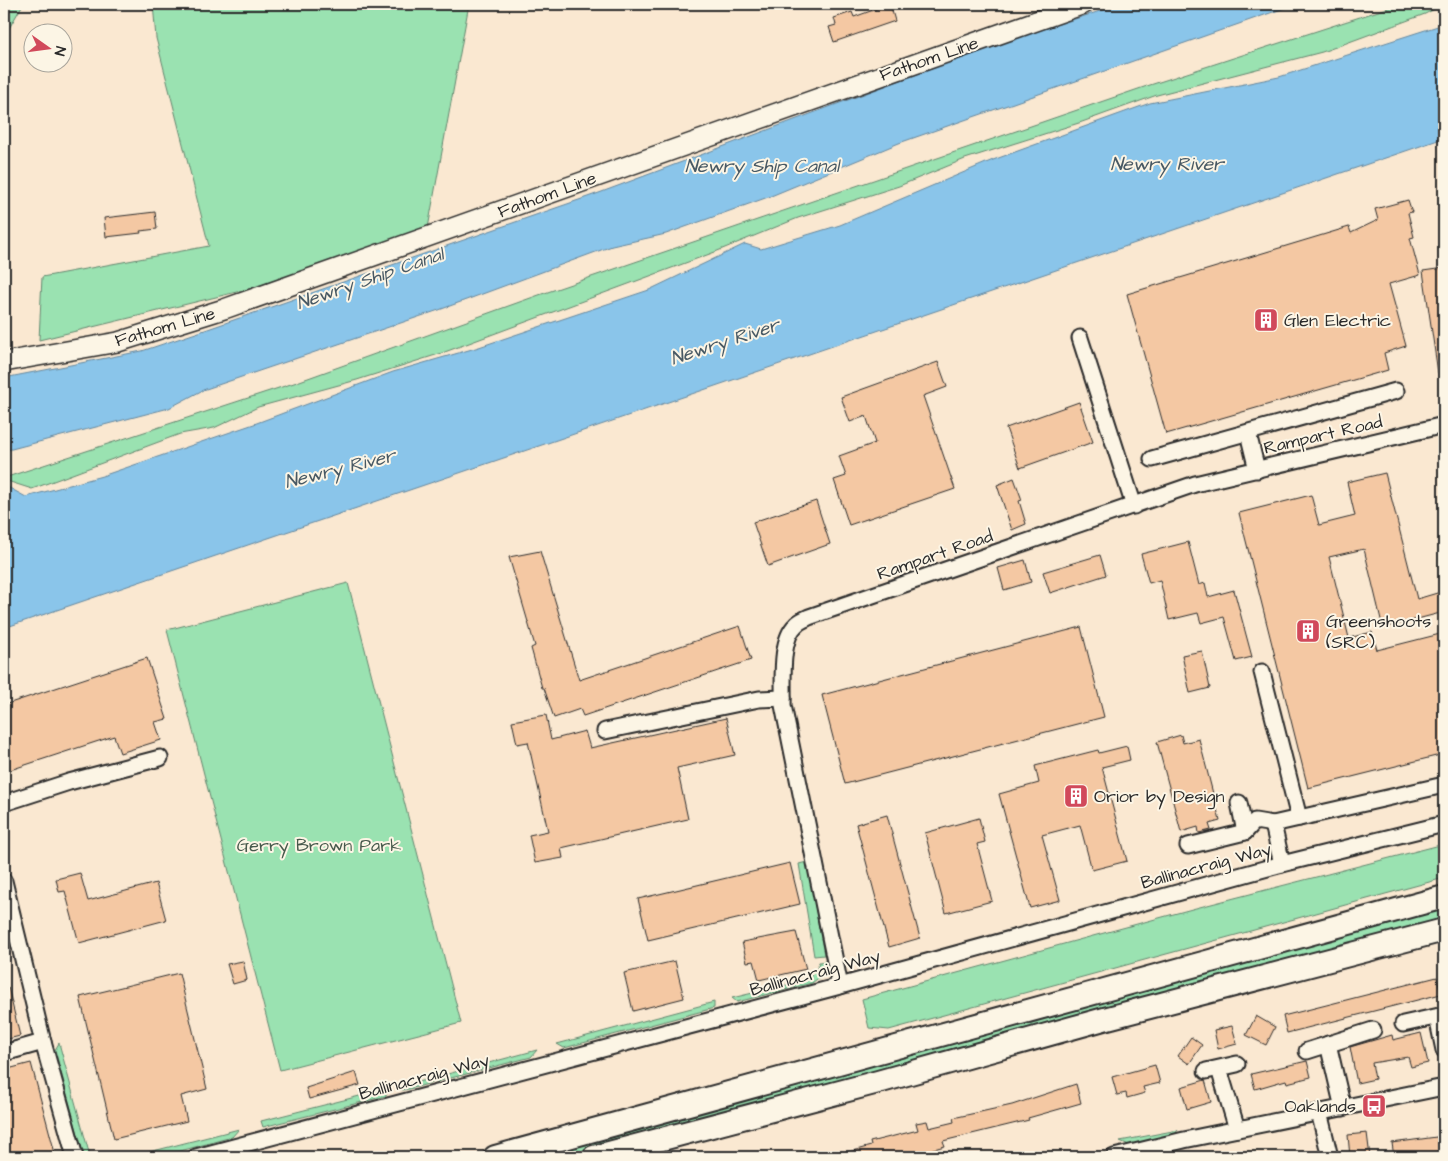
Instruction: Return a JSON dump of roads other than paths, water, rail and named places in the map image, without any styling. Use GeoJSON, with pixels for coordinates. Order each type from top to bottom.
{"type":"FeatureCollection","features":[{"type":"Feature","properties":{"kind":"highway"},"geometry":{"type":"LineString","coordinates":[[495,1157],[1444,897]]}},
{"type":"Feature","properties":{"kind":"highway"},"geometry":{"type":"LineString","coordinates":[[594,1157],[878,1082],[1104,1019],[1444,930]]}},
{"type":"Feature","properties":{"kind":"main road","name":"Fathom Line"},"geometry":{"type":"LineString","coordinates":[[4,362],[118,342],[224,309],[1084,4]]}},
{"type":"Feature","properties":{"kind":"street"},"geometry":{"type":"LineString","coordinates":[[1080,338],[1134,506]]}},
{"type":"Feature","properties":{"kind":"street"},"geometry":{"type":"LineString","coordinates":[[1152,459],[1396,391]]}},
{"type":"Feature","properties":{"kind":"street","name":"Rampart Road"},"geometry":{"type":"LineString","coordinates":[[840,986],[783,698],[784,661],[788,638],[795,625],[1195,484],[1444,425]]}},
{"type":"Feature","properties":{"kind":"street"},"geometry":{"type":"LineString","coordinates":[[1248,433],[1258,470]]}},
{"type":"Feature","properties":{"kind":"street"},"geometry":{"type":"LineString","coordinates":[[1262,672],[1299,818]]}},
{"type":"Feature","properties":{"kind":"street"},"geometry":{"type":"LineString","coordinates":[[605,731],[759,699],[783,698]]}},
{"type":"Feature","properties":{"kind":"street"},"geometry":{"type":"LineString","coordinates":[[4,803],[69,782],[160,758]]}},
{"type":"Feature","properties":{"kind":"street"},"geometry":{"type":"LineString","coordinates":[[1188,846],[1245,832],[1255,822],[1273,824],[1444,785]]}},
{"type":"Feature","properties":{"kind":"street"},"geometry":{"type":"LineString","coordinates":[[1239,803],[1245,832]]}},
{"type":"Feature","properties":{"kind":"street"},"geometry":{"type":"LineString","coordinates":[[1273,824],[1282,864]]}},
{"type":"Feature","properties":{"kind":"street","name":"Ballinacraig Way"},"geometry":{"type":"LineString","coordinates":[[196,1157],[840,986],[1282,864],[1444,824]]}},
{"type":"Feature","properties":{"kind":"street"},"geometry":{"type":"LineString","coordinates":[[4,881],[20,953],[75,1157]]}},
{"type":"Feature","properties":{"kind":"street"},"geometry":{"type":"LineString","coordinates":[[1403,1024],[1441,1016],[1444,1050]]}},
{"type":"Feature","properties":{"kind":"street"},"geometry":{"type":"LineString","coordinates":[[1307,1051],[1373,1030]]}},
{"type":"Feature","properties":{"kind":"street"},"geometry":{"type":"LineString","coordinates":[[4,1053],[43,1042]]}},
{"type":"Feature","properties":{"kind":"street"},"geometry":{"type":"LineString","coordinates":[[1328,1044],[1343,1108]]}},
{"type":"Feature","properties":{"kind":"street"},"geometry":{"type":"LineString","coordinates":[[1236,1064],[1213,1070],[1237,1128]]}},
{"type":"Feature","properties":{"kind":"street"},"geometry":{"type":"LineString","coordinates":[[1114,1157],[1237,1128],[1444,1087]]}},
{"type":"Feature","properties":{"kind":"street"},"geometry":{"type":"LineString","coordinates":[[1319,1112],[1330,1157]]}},
{"type":"Feature","properties":{"kind":"water","name":"Newry Ship Canal"},"geometry":{"type":"Polygon","coordinates":[[[1122,4],[1296,4],[899,143],[771,196],[666,234],[612,246],[439,310],[203,390],[169,408],[4,451],[4,378],[142,351],[205,330],[599,193],[1003,42],[1122,4]]]}},
{"type":"Feature","properties":{"kind":"water","name":"Newry River"},"geometry":{"type":"Polygon","coordinates":[[[1444,24],[1444,138],[4,628],[4,485],[26,497],[102,476],[254,424],[393,372],[479,347],[649,290],[745,244],[761,249],[840,225],[993,160],[1150,103],[1279,77],[1444,24]]]}},
{"type":"Feature","properties":{"kind":"place","name":"Glen Electric"},"geometry":{"type":"Point","coordinates":[1266,320]}},
{"type":"Feature","properties":{"kind":"place","name":"Greenshoots (SRC)"},"geometry":{"type":"Point","coordinates":[1308,631]}},
{"type":"Feature","properties":{"kind":"place","name":"Orior by Design"},"geometry":{"type":"Point","coordinates":[1076,796]}},
{"type":"Feature","properties":{"kind":"place","name":"Oaklands"},"geometry":{"type":"Point","coordinates":[1374,1106]}},
{"type":"Feature","properties":{"kind":"park label","name":"Gerry Brown Park"},"geometry":{"type":"Point","coordinates":[319,845]}}]}
